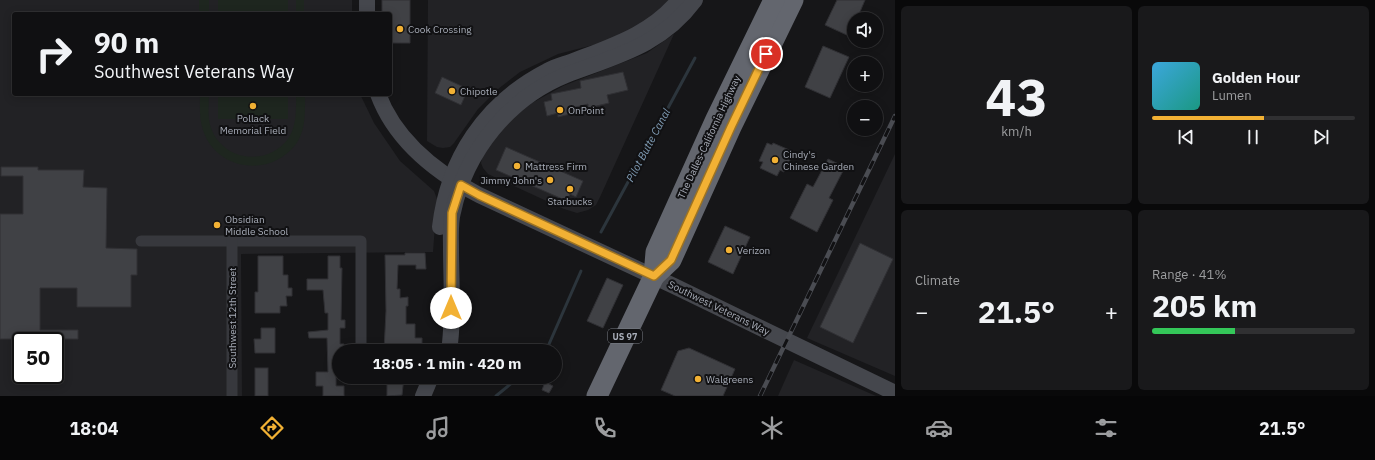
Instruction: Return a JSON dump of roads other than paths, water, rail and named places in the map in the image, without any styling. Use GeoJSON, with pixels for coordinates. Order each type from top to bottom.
{"type":"FeatureCollection","features":[{"type":"Feature","properties":{"kind":"highway","name":"The Dalles-California Highway"},"geometry":{"type":"LineString","coordinates":[[597,396],[654,276],[656,252],[716,120],[774,0]]}},
{"type":"Feature","properties":{"kind":"highway","name":"The Dalles-California Highway"},"geometry":{"type":"LineString","coordinates":[[654,276],[671,260],[731,127],[793,0]]}},
{"type":"Feature","properties":{"kind":"main road"},"geometry":{"type":"LineString","coordinates":[[367,0],[367,12]]}},
{"type":"Feature","properties":{"kind":"main road"},"geometry":{"type":"LineString","coordinates":[[449,344],[452,213],[456,182],[471,139],[482,122],[500,103],[548,71],[625,41],[644,31],[666,15],[680,0]]}},
{"type":"Feature","properties":{"kind":"main road"},"geometry":{"type":"LineString","coordinates":[[438,344],[440,229],[443,202],[493,128],[512,108],[529,95],[559,79],[630,52],[648,42],[669,27],[695,0]]}},
{"type":"Feature","properties":{"kind":"main road","name":"Southwest Veterans Way"},"geometry":{"type":"LineString","coordinates":[[379,96],[393,123],[410,144],[434,167],[456,182],[479,195],[654,276],[895,393]]}},
{"type":"Feature","properties":{"kind":"main road"},"geometry":{"type":"LineString","coordinates":[[423,396],[428,384]]}},
{"type":"Feature","properties":{"kind":"main road"},"geometry":{"type":"LineString","coordinates":[[435,396],[439,384]]}},
{"type":"Feature","properties":{"kind":"street","name":"Southwest 12th Street"},"geometry":{"type":"LineString","coordinates":[[232,240],[232,396]]}},
{"type":"Feature","properties":{"kind":"street"},"geometry":{"type":"LineString","coordinates":[[141,241],[361,241],[361,344]]}},
{"type":"Feature","properties":{"kind":"waterway","name":"Pilot Butte Canal"},"geometry":{"type":"LineString","coordinates":[[601,232],[695,58]]}},
{"type":"Feature","properties":{"kind":"waterway","name":"Pilot Butte Canal"},"geometry":{"type":"LineString","coordinates":[[549,344],[581,271]]}},
{"type":"Feature","properties":{"kind":"waterway","name":"Pilot Butte Canal"},"geometry":{"type":"LineString","coordinates":[[496,396],[511,384]]}},
{"type":"Feature","properties":{"kind":"railway"},"geometry":{"type":"LineString","coordinates":[[760,396],[895,116]]}},
{"type":"Feature","properties":{"kind":"place","name":"Cook Crossing"},"geometry":{"type":"Point","coordinates":[400,29]}},
{"type":"Feature","properties":{"kind":"place","name":"Chipotle"},"geometry":{"type":"Point","coordinates":[452,91]}},
{"type":"Feature","properties":{"kind":"place","name":"Pollack Memorial Field"},"geometry":{"type":"Point","coordinates":[253,106]}},
{"type":"Feature","properties":{"kind":"place","name":"OnPoint"},"geometry":{"type":"Point","coordinates":[560,110]}},
{"type":"Feature","properties":{"kind":"place","name":"Cindy's Chinese Garden"},"geometry":{"type":"Point","coordinates":[775,160]}},
{"type":"Feature","properties":{"kind":"place","name":"Mattress Firm"},"geometry":{"type":"Point","coordinates":[517,166]}},
{"type":"Feature","properties":{"kind":"place","name":"Jimmy John's"},"geometry":{"type":"Point","coordinates":[550,180]}},
{"type":"Feature","properties":{"kind":"place","name":"Starbucks"},"geometry":{"type":"Point","coordinates":[570,189]}},
{"type":"Feature","properties":{"kind":"place","name":"Obsidian Middle School"},"geometry":{"type":"Point","coordinates":[217,225]}},
{"type":"Feature","properties":{"kind":"place","name":"Verizon"},"geometry":{"type":"Point","coordinates":[729,250]}},
{"type":"Feature","properties":{"kind":"place","name":"Walgreens"},"geometry":{"type":"Point","coordinates":[698,379]}}]}
